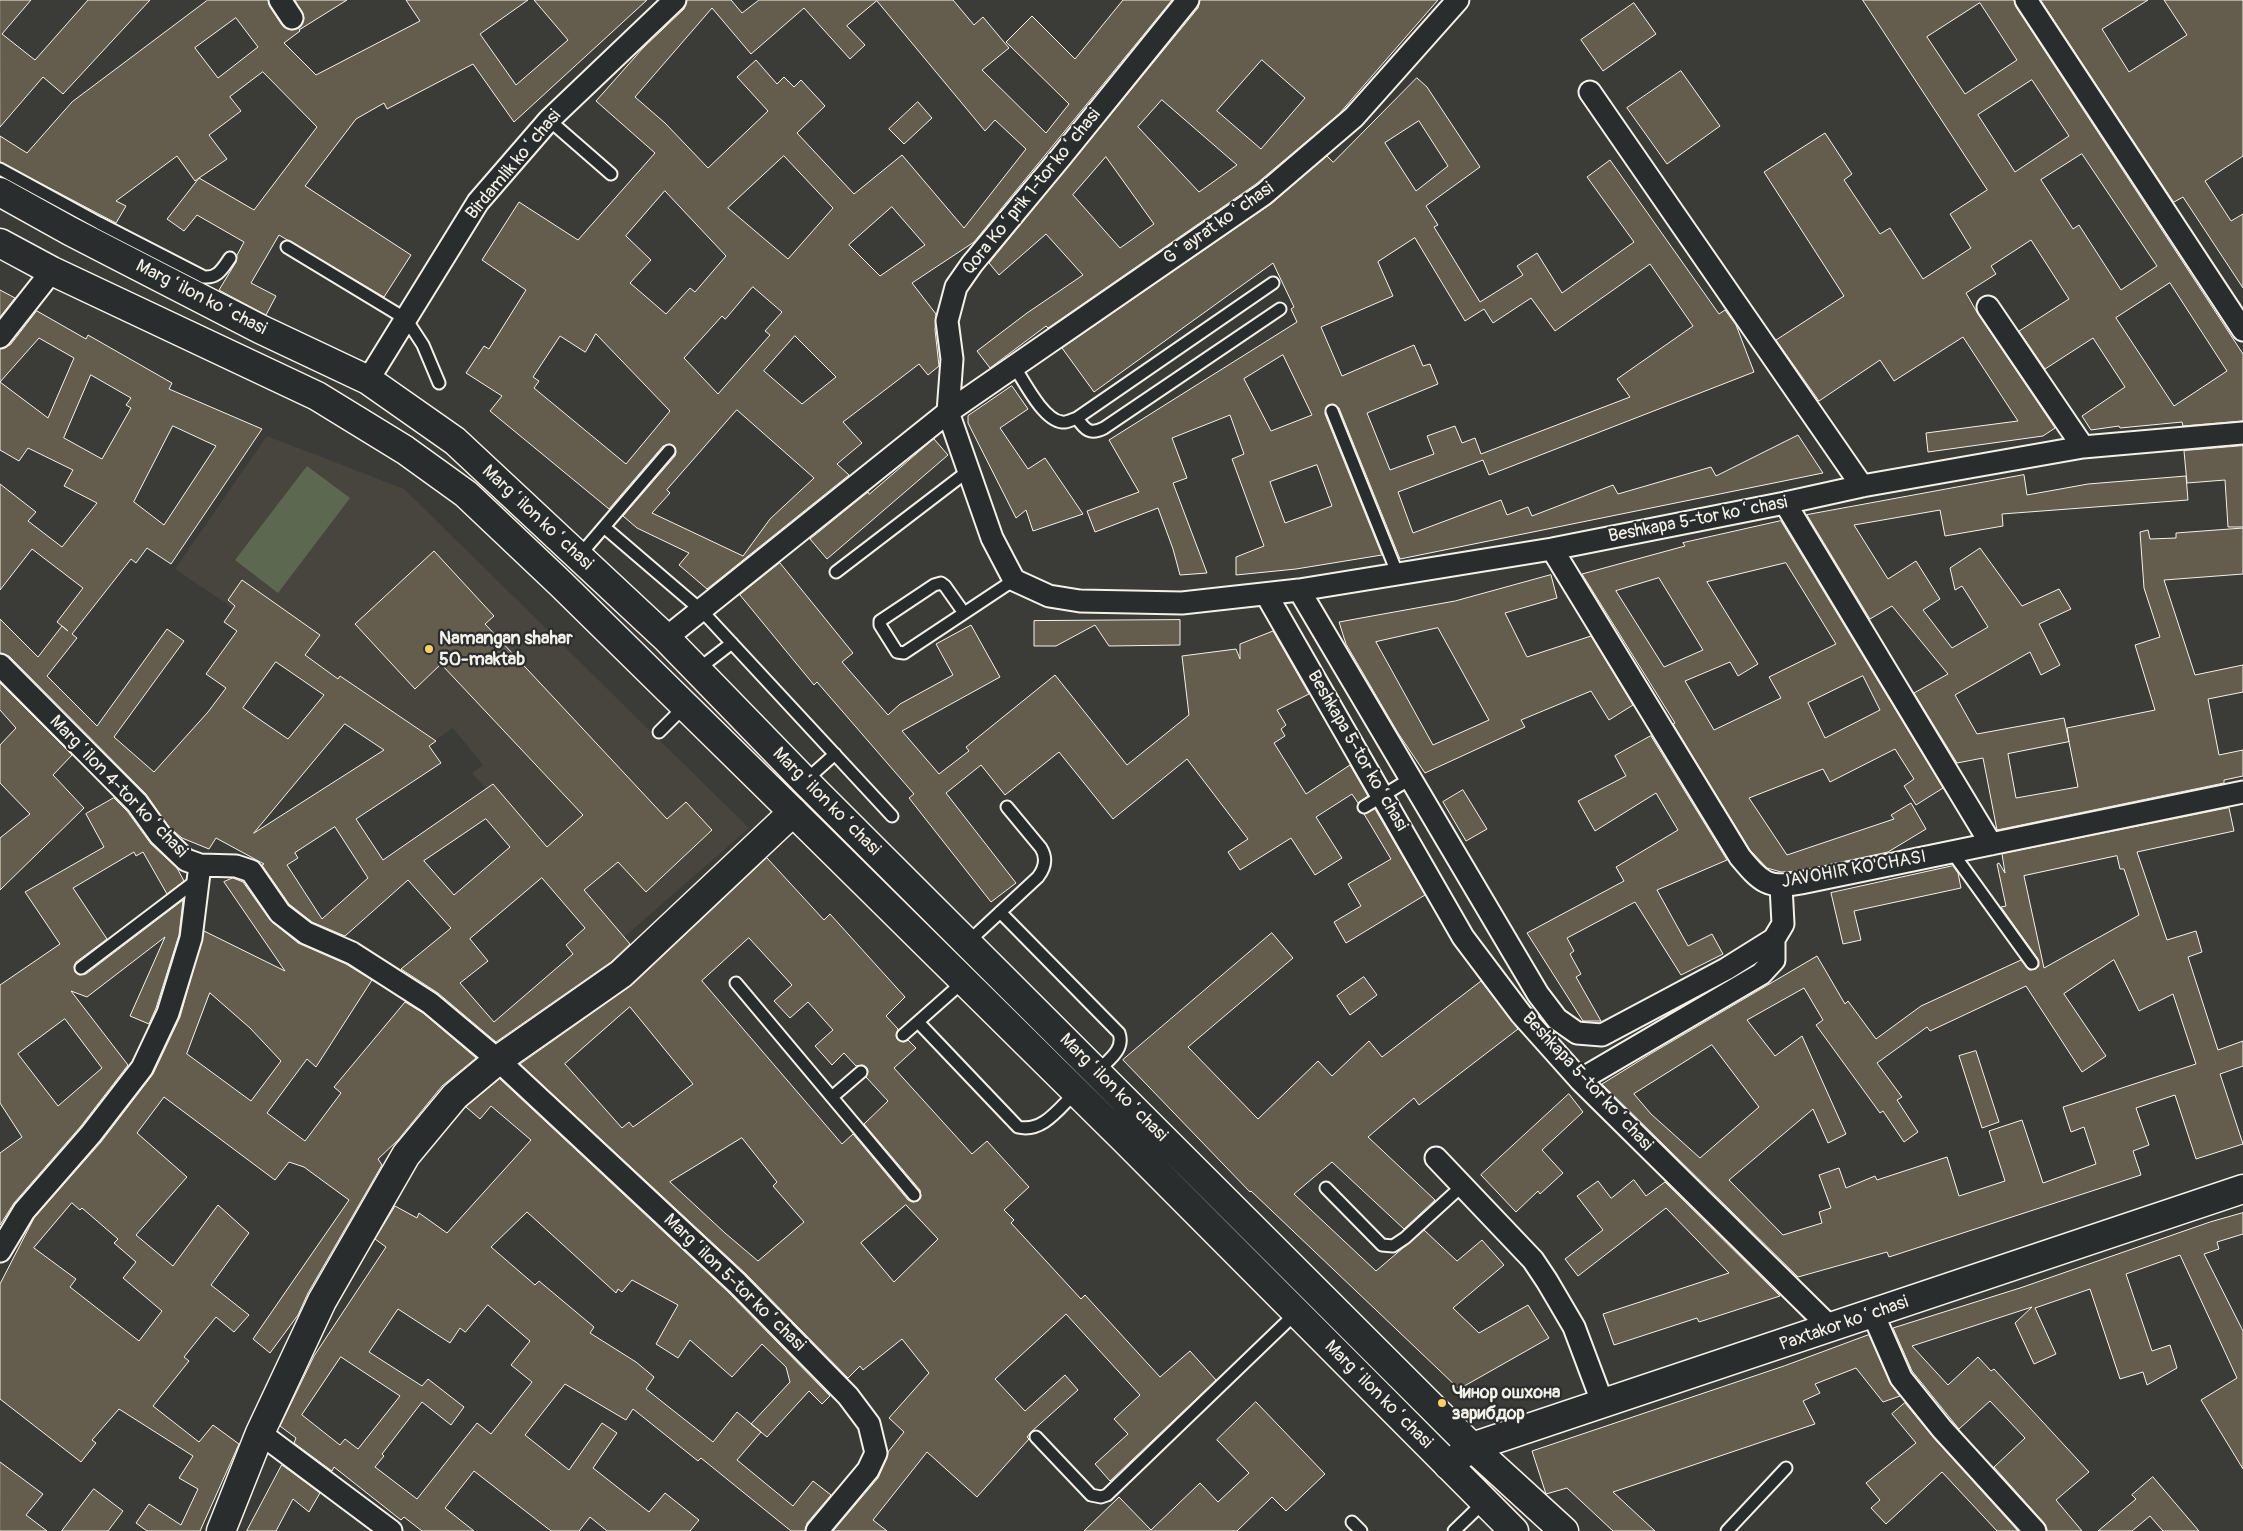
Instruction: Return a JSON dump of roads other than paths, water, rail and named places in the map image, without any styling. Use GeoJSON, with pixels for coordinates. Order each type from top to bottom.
{"type":"FeatureCollection","features":[{"type":"Feature","properties":{"kind":"main road","name":"Margʻilon koʻchasi"},"geometry":{"type":"LineString","coordinates":[[0,192],[44,204],[260,329],[368,380],[455,441],[666,638],[805,781],[1472,1447],[1564,1531]]}},
{"type":"Feature","properties":{"kind":"main road","name":"Margʻilon koʻchasi"},"geometry":{"type":"LineString","coordinates":[[0,243],[52,271],[317,396],[405,450],[466,494],[686,706],[964,981],[1514,1531]]}},
{"type":"Feature","properties":{"kind":"main road"},"geometry":{"type":"LineString","coordinates":[[221,1531],[260,1434],[322,1301],[406,1155],[456,1096],[498,1060],[621,974],[793,812]]}},
{"type":"Feature","properties":{"kind":"main road","name":"Paxtakor koʻchasi"},"geometry":{"type":"LineString","coordinates":[[1448,1465],[1472,1447],[2243,1190]]}},
{"type":"Feature","properties":{"kind":"street"},"geometry":{"type":"LineString","coordinates":[[280,0],[292,18]]}},
{"type":"Feature","properties":{"kind":"street","name":"Birdamlik koʻchasi"},"geometry":{"type":"LineString","coordinates":[[368,380],[478,202],[549,120],[675,0]]}},
{"type":"Feature","properties":{"kind":"street","name":"Qora Koʻprik 1-tor koʻchasi"},"geometry":{"type":"LineString","coordinates":[[948,412],[952,359],[947,321],[956,287],[972,264],[1062,157],[1188,0]]}},
{"type":"Feature","properties":{"kind":"street","name":"Gʻayrat koʻchasi"},"geometry":{"type":"LineString","coordinates":[[666,638],[948,412],[1264,194],[1354,117],[1458,0]]}},
{"type":"Feature","properties":{"kind":"street"},"geometry":{"type":"LineString","coordinates":[[2026,0],[2243,330]]}},
{"type":"Feature","properties":{"kind":"street"},"geometry":{"type":"LineString","coordinates":[[1590,92],[1862,486]]}},
{"type":"Feature","properties":{"kind":"street"},"geometry":{"type":"LineString","coordinates":[[0,337],[52,271]]}},
{"type":"Feature","properties":{"kind":"street"},"geometry":{"type":"LineString","coordinates":[[1988,307],[2083,447]]}},
{"type":"Feature","properties":{"kind":"street"},"geometry":{"type":"LineString","coordinates":[[948,412],[992,538],[1014,580]]}},
{"type":"Feature","properties":{"kind":"street","name":"Beshkapa 5-tor koʻchasi"},"geometry":{"type":"LineString","coordinates":[[1014,580],[1049,596],[1080,601],[1182,603],[1266,594],[1398,575],[1552,549],[1862,486],[2083,447],[2243,433]]}},
{"type":"Feature","properties":{"kind":"street"},"geometry":{"type":"LineString","coordinates":[[1785,503],[1991,844]]}},
{"type":"Feature","properties":{"kind":"street","name":"JAVOHIR KO'CHASI"},"geometry":{"type":"LineString","coordinates":[[1552,549],[1740,857],[1759,879],[1781,886],[2243,792]]}},
{"type":"Feature","properties":{"kind":"street"},"geometry":{"type":"LineString","coordinates":[[1299,590],[1538,994],[1557,1019],[1577,1033],[1602,1034],[1726,969],[1774,940]]}},
{"type":"Feature","properties":{"kind":"street","name":"Beshkapa 5-tor koʻchasi"},"geometry":{"type":"LineString","coordinates":[[1266,594],[1463,937],[1521,1014],[1580,1080],[1831,1328]]}},
{"type":"Feature","properties":{"kind":"street","name":"Margʻilon 4-tor koʻchasi"},"geometry":{"type":"LineString","coordinates":[[0,665],[137,803],[160,835],[199,872]]}},
{"type":"Feature","properties":{"kind":"street","name":"Margʻilon 5-tor koʻchasi"},"geometry":{"type":"LineString","coordinates":[[199,872],[236,866],[251,871],[280,912],[306,933],[352,953],[430,1003],[498,1060],[738,1283],[848,1396],[869,1424],[876,1453],[868,1470],[816,1531]]}},
{"type":"Feature","properties":{"kind":"street"},"geometry":{"type":"LineString","coordinates":[[0,1251],[24,1211],[92,1134],[142,1068],[168,1013],[191,938],[199,872]]}},
{"type":"Feature","properties":{"kind":"street"},"geometry":{"type":"LineString","coordinates":[[1580,1080],[1761,974],[1774,960],[1774,940],[1783,924],[1781,886]]}},
{"type":"Feature","properties":{"kind":"street"},"geometry":{"type":"LineString","coordinates":[[1436,1158],[1533,1260],[1574,1327],[1603,1404]]}},
{"type":"Feature","properties":{"kind":"street"},"geometry":{"type":"LineString","coordinates":[[1873,1314],[1901,1378],[1942,1429],[2035,1531]]}},
{"type":"Feature","properties":{"kind":"street"},"geometry":{"type":"LineString","coordinates":[[260,1434],[391,1531]]}},
{"type":"Feature","properties":{"kind":"lane"},"geometry":{"type":"LineString","coordinates":[[549,120],[611,174]]}},
{"type":"Feature","properties":{"kind":"lane"},"geometry":{"type":"LineString","coordinates":[[0,169],[44,204]]}},
{"type":"Feature","properties":{"kind":"lane"},"geometry":{"type":"LineString","coordinates":[[94,232],[204,277],[211,278],[219,274],[230,258]]}},
{"type":"Feature","properties":{"kind":"lane"},"geometry":{"type":"LineString","coordinates":[[287,247],[406,319],[422,345],[439,383]]}},
{"type":"Feature","properties":{"kind":"lane"},"geometry":{"type":"LineString","coordinates":[[1014,366],[1052,420],[1064,423],[1078,418],[1273,283]]}},
{"type":"Feature","properties":{"kind":"lane"},"geometry":{"type":"LineString","coordinates":[[1078,418],[1084,429],[1090,432],[1096,432],[1104,428],[1280,309]]}},
{"type":"Feature","properties":{"kind":"lane"},"geometry":{"type":"LineString","coordinates":[[1332,411],[1398,575]]}},
{"type":"Feature","properties":{"kind":"lane"},"geometry":{"type":"LineString","coordinates":[[578,556],[670,451]]}},
{"type":"Feature","properties":{"kind":"lane"},"geometry":{"type":"LineString","coordinates":[[836,572],[968,471]]}},
{"type":"Feature","properties":{"kind":"lane"},"geometry":{"type":"LineString","coordinates":[[604,527],[702,611],[892,816]]}},
{"type":"Feature","properties":{"kind":"lane"},"geometry":{"type":"LineString","coordinates":[[964,613],[941,583],[934,585],[880,621],[880,625],[900,654],[904,653],[1014,580]]}},
{"type":"Feature","properties":{"kind":"lane"},"geometry":{"type":"LineString","coordinates":[[697,670],[732,643]]}},
{"type":"Feature","properties":{"kind":"lane"},"geometry":{"type":"LineString","coordinates":[[659,732],[686,706]]}},
{"type":"Feature","properties":{"kind":"lane"},"geometry":{"type":"LineString","coordinates":[[805,781],[835,754]]}},
{"type":"Feature","properties":{"kind":"lane"},"geometry":{"type":"LineString","coordinates":[[1364,807],[1410,779]]}},
{"type":"Feature","properties":{"kind":"lane"},"geometry":{"type":"LineString","coordinates":[[968,942],[1043,871],[1045,855],[1035,840],[1006,807]]}},
{"type":"Feature","properties":{"kind":"lane"},"geometry":{"type":"LineString","coordinates":[[1952,852],[2032,963]]}},
{"type":"Feature","properties":{"kind":"lane"},"geometry":{"type":"LineString","coordinates":[[81,968],[199,872]]}},
{"type":"Feature","properties":{"kind":"lane"},"geometry":{"type":"LineString","coordinates":[[1000,912],[1119,1032],[1122,1040],[1118,1051],[1097,1072]]}},
{"type":"Feature","properties":{"kind":"lane"},"geometry":{"type":"LineString","coordinates":[[903,1035],[964,981]]}},
{"type":"Feature","properties":{"kind":"lane"},"geometry":{"type":"LineString","coordinates":[[736,983],[914,1195]]}},
{"type":"Feature","properties":{"kind":"lane"},"geometry":{"type":"LineString","coordinates":[[918,1022],[1018,1128],[1027,1130],[1041,1126],[1076,1092]]}},
{"type":"Feature","properties":{"kind":"lane"},"geometry":{"type":"LineString","coordinates":[[832,1097],[862,1072]]}},
{"type":"Feature","properties":{"kind":"lane"},"geometry":{"type":"LineString","coordinates":[[1326,1188],[1382,1245],[1394,1246],[1462,1186]]}},
{"type":"Feature","properties":{"kind":"lane"},"geometry":{"type":"LineString","coordinates":[[1036,1437],[1091,1495],[1101,1497],[1107,1495],[1296,1313]]}},
{"type":"Feature","properties":{"kind":"lane"},"geometry":{"type":"LineString","coordinates":[[1727,1531],[1786,1468]]}},
{"type":"Feature","properties":{"kind":"lane"},"geometry":{"type":"LineString","coordinates":[[1454,1531],[1485,1501]]}},
{"type":"Feature","properties":{"kind":"lane"},"geometry":{"type":"LineString","coordinates":[[1352,1522],[1360,1531]]}},
{"type":"Feature","properties":{"kind":"place","name":"Namangan shahar 50-maktab"},"geometry":{"type":"Point","coordinates":[429,649]}},
{"type":"Feature","properties":{"kind":"place","name":"Чинор ошхона зарибдор"},"geometry":{"type":"Point","coordinates":[1442,1403]}}]}
